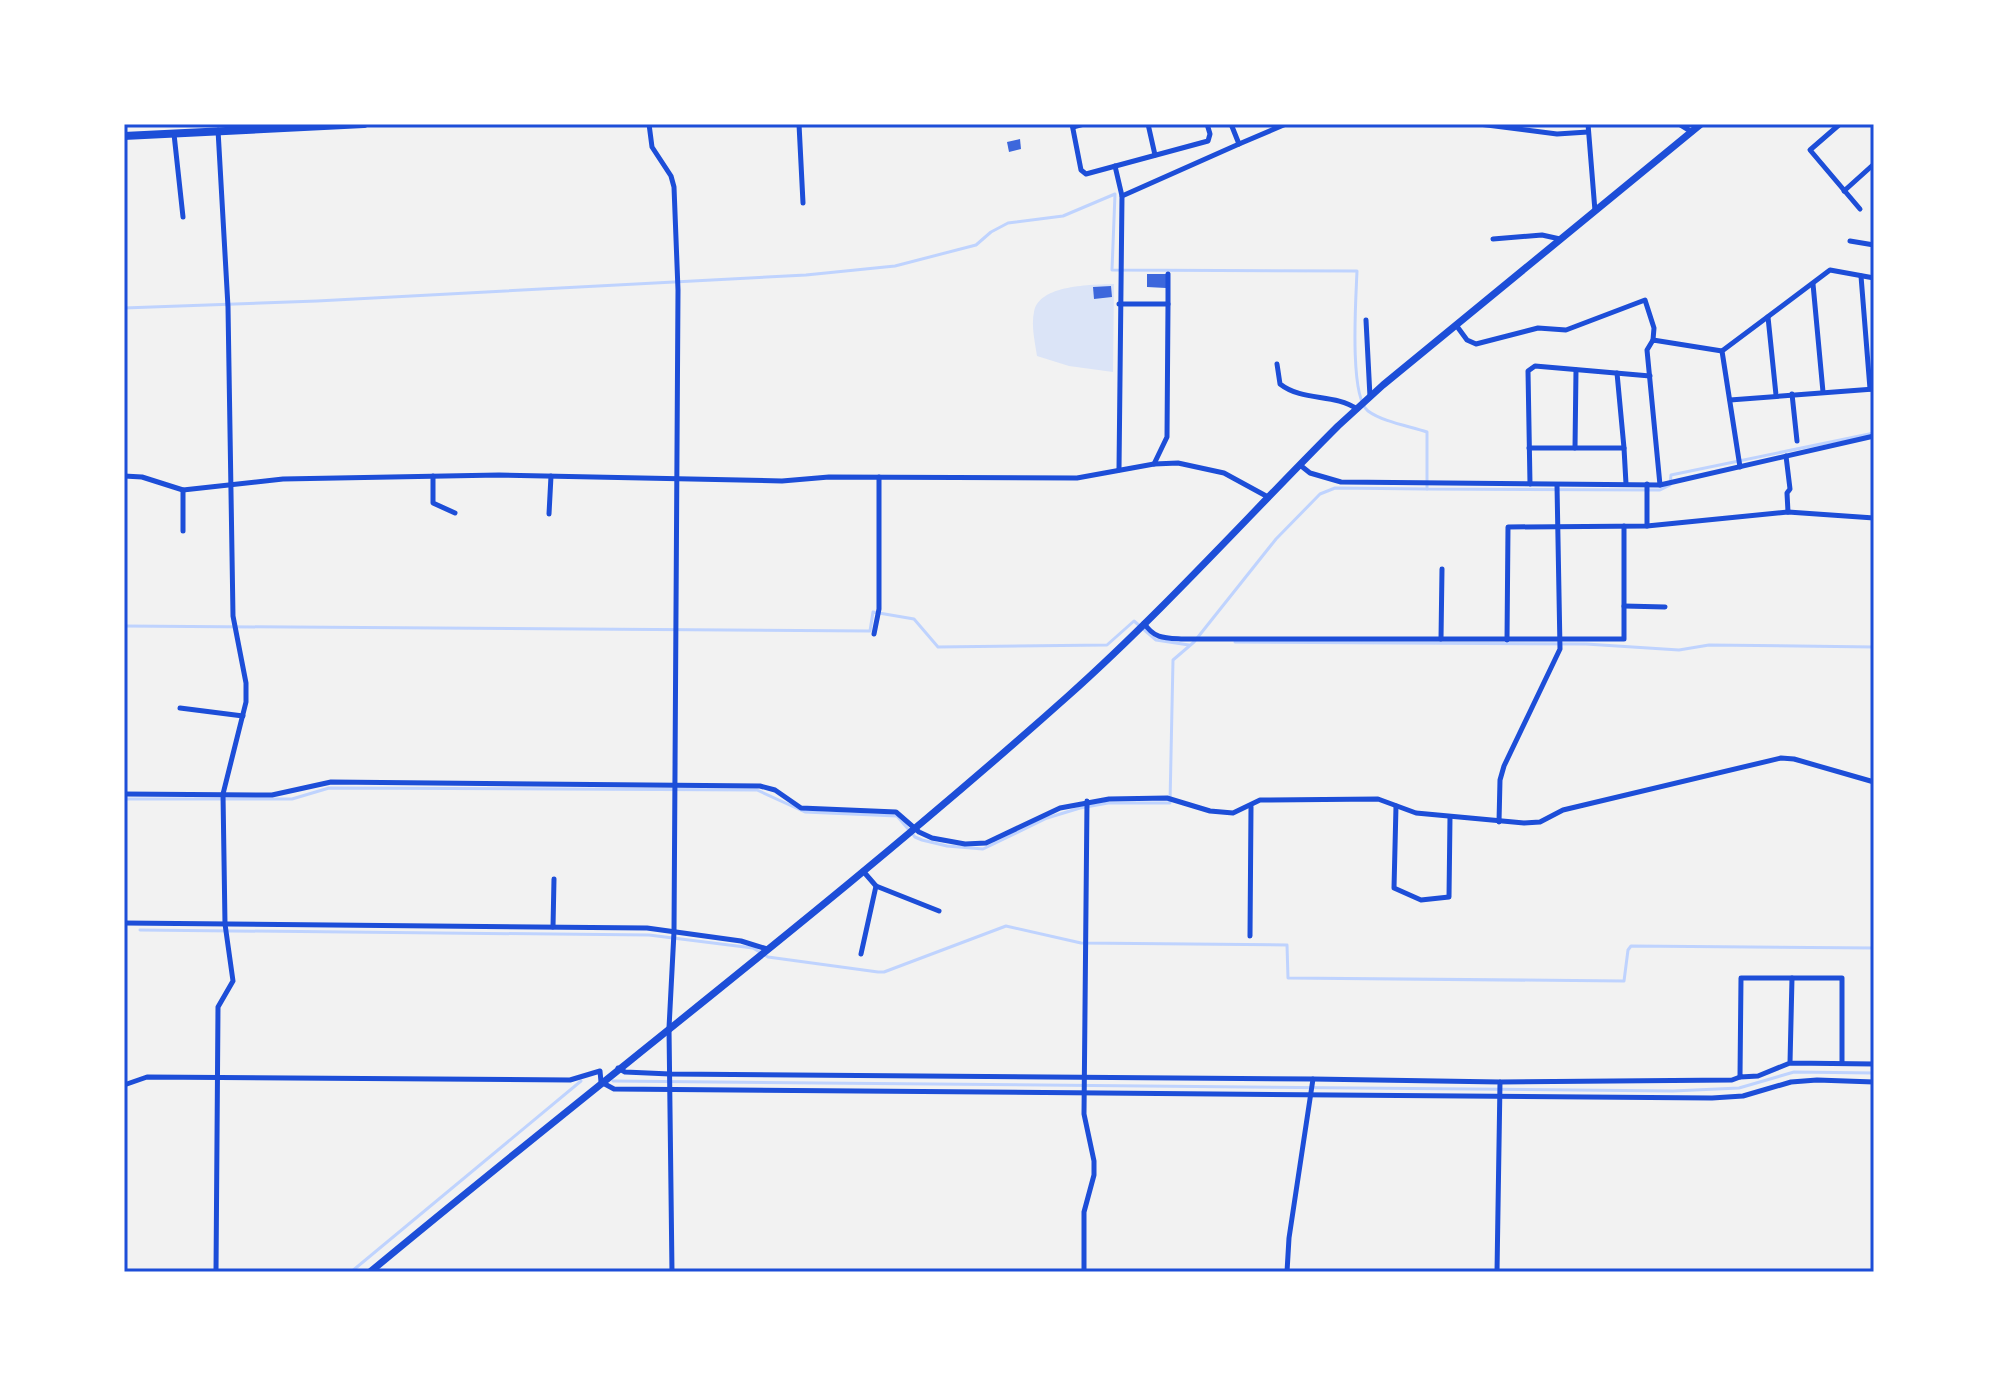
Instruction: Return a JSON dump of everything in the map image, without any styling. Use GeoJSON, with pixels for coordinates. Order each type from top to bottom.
{"type":"FeatureCollection","features":[{"type":"Feature","properties":{"kind":"main road"},"geometry":{"type":"LineString","coordinates":[[124,136],[364,124]]}},
{"type":"Feature","properties":{"kind":"main road"},"geometry":{"type":"LineString","coordinates":[[370,1272],[863,870],[1061,702],[1370,397],[1701,124]]}},
{"type":"Feature","properties":{"kind":"street"},"geometry":{"type":"LineString","coordinates":[[649,124],[652,147],[671,176],[674,187],[678,290],[674,932],[669,1028],[672,1272]]}},
{"type":"Feature","properties":{"kind":"street"},"geometry":{"type":"LineString","coordinates":[[799,124],[803,203]]}},
{"type":"Feature","properties":{"kind":"street"},"geometry":{"type":"LineString","coordinates":[[1084,124],[1073,126],[1081,170],[1086,174],[1208,141],[1210,134],[1207,124]]}},
{"type":"Feature","properties":{"kind":"street"},"geometry":{"type":"LineString","coordinates":[[1148,124],[1155,155]]}},
{"type":"Feature","properties":{"kind":"street"},"geometry":{"type":"LineString","coordinates":[[1231,124],[1239,144]]}},
{"type":"Feature","properties":{"kind":"street"},"geometry":{"type":"LineString","coordinates":[[1122,196],[1286,124]]}},
{"type":"Feature","properties":{"kind":"street"},"geometry":{"type":"LineString","coordinates":[[1479,124],[1557,134],[1588,132]]}},
{"type":"Feature","properties":{"kind":"street"},"geometry":{"type":"LineString","coordinates":[[1588,124],[1595,211]]}},
{"type":"Feature","properties":{"kind":"street"},"geometry":{"type":"LineString","coordinates":[[1679,124],[1692,132]]}},
{"type":"Feature","properties":{"kind":"street"},"geometry":{"type":"LineString","coordinates":[[1840,124],[1810,150],[1860,209]]}},
{"type":"Feature","properties":{"kind":"street"},"geometry":{"type":"LineString","coordinates":[[216,1272],[218,1007],[233,981],[225,924],[223,794],[246,702],[246,683],[233,616],[228,307],[218,130]]}},
{"type":"Feature","properties":{"kind":"street"},"geometry":{"type":"LineString","coordinates":[[173,133],[183,217]]}},
{"type":"Feature","properties":{"kind":"street"},"geometry":{"type":"LineString","coordinates":[[1844,191],[1874,164]]}},
{"type":"Feature","properties":{"kind":"street"},"geometry":{"type":"LineString","coordinates":[[1115,166],[1122,196],[1119,470]]}},
{"type":"Feature","properties":{"kind":"street"},"geometry":{"type":"LineString","coordinates":[[1493,239],[1542,235],[1561,239]]}},
{"type":"Feature","properties":{"kind":"street"},"geometry":{"type":"LineString","coordinates":[[1850,241],[1874,245]]}},
{"type":"Feature","properties":{"kind":"street"},"geometry":{"type":"LineString","coordinates":[[1653,340],[1722,351],[1830,270],[1874,278]]}},
{"type":"Feature","properties":{"kind":"street"},"geometry":{"type":"LineString","coordinates":[[1154,464],[1167,437],[1168,274]]}},
{"type":"Feature","properties":{"kind":"street"},"geometry":{"type":"LineString","coordinates":[[1730,400],[1872,389],[1861,276]]}},
{"type":"Feature","properties":{"kind":"street"},"geometry":{"type":"LineString","coordinates":[[1813,284],[1823,392]]}},
{"type":"Feature","properties":{"kind":"street"},"geometry":{"type":"LineString","coordinates":[[1456,325],[1467,340],[1476,344],[1538,328],[1566,330],[1645,300],[1654,328],[1653,340],[1647,350],[1660,485]]}},
{"type":"Feature","properties":{"kind":"street"},"geometry":{"type":"LineString","coordinates":[[1119,304],[1168,304]]}},
{"type":"Feature","properties":{"kind":"street"},"geometry":{"type":"LineString","coordinates":[[1768,317],[1776,395]]}},
{"type":"Feature","properties":{"kind":"street"},"geometry":{"type":"LineString","coordinates":[[1366,320],[1370,397]]}},
{"type":"Feature","properties":{"kind":"street"},"geometry":{"type":"LineString","coordinates":[[1722,351],[1740,467]]}},
{"type":"Feature","properties":{"kind":"street"},"geometry":{"type":"LineString","coordinates":[[1277,364],[1280,384],[1292,394],[1348,403],[1357,409]]}},
{"type":"Feature","properties":{"kind":"street"},"geometry":{"type":"LineString","coordinates":[[1530,484],[1528,371],[1535,366],[1650,376]]}},
{"type":"Feature","properties":{"kind":"street"},"geometry":{"type":"LineString","coordinates":[[1575,448],[1576,370]]}},
{"type":"Feature","properties":{"kind":"street"},"geometry":{"type":"LineString","coordinates":[[1617,373],[1626,484]]}},
{"type":"Feature","properties":{"kind":"street"},"geometry":{"type":"LineString","coordinates":[[1792,394],[1797,441]]}},
{"type":"Feature","properties":{"kind":"street"},"geometry":{"type":"LineString","coordinates":[[1300,465],[1310,473],[1341,482],[1660,485],[1874,436]]}},
{"type":"Feature","properties":{"kind":"street"},"geometry":{"type":"LineString","coordinates":[[1529,448],[1624,448]]}},
{"type":"Feature","properties":{"kind":"street"},"geometry":{"type":"LineString","coordinates":[[1786,456],[1790,489],[1787,493],[1788,512]]}},
{"type":"Feature","properties":{"kind":"street"},"geometry":{"type":"LineString","coordinates":[[124,476],[142,477],[183,490],[283,479],[433,476],[782,481],[829,477],[1077,478],[1154,464],[1178,463],[1224,473],[1268,497]]}},
{"type":"Feature","properties":{"kind":"street"},"geometry":{"type":"LineString","coordinates":[[433,476],[433,503],[455,513]]}},
{"type":"Feature","properties":{"kind":"street"},"geometry":{"type":"LineString","coordinates":[[549,514],[551,476]]}},
{"type":"Feature","properties":{"kind":"street"},"geometry":{"type":"LineString","coordinates":[[874,634],[879,609],[879,477]]}},
{"type":"Feature","properties":{"kind":"street"},"geometry":{"type":"LineString","coordinates":[[1647,484],[1647,526]]}},
{"type":"Feature","properties":{"kind":"street"},"geometry":{"type":"LineString","coordinates":[[1499,822],[1500,780],[1504,766],[1560,649],[1557,485]]}},
{"type":"Feature","properties":{"kind":"street"},"geometry":{"type":"LineString","coordinates":[[183,490],[183,531]]}},
{"type":"Feature","properties":{"kind":"street"},"geometry":{"type":"LineString","coordinates":[[1507,640],[1508,527],[1647,526],[1788,512],[1874,518]]}},
{"type":"Feature","properties":{"kind":"street"},"geometry":{"type":"LineString","coordinates":[[1144,622],[1150,633],[1160,638],[1624,639],[1624,526]]}},
{"type":"Feature","properties":{"kind":"street"},"geometry":{"type":"LineString","coordinates":[[1441,639],[1442,569]]}},
{"type":"Feature","properties":{"kind":"street"},"geometry":{"type":"LineString","coordinates":[[1624,606],[1665,607]]}},
{"type":"Feature","properties":{"kind":"street"},"geometry":{"type":"LineString","coordinates":[[180,708],[243,716]]}},
{"type":"Feature","properties":{"kind":"street"},"geometry":{"type":"LineString","coordinates":[[124,794],[272,795],[331,782],[760,786],[775,790],[801,808],[896,812],[932,838],[965,844],[986,843],[1060,808],[1087,801],[1167,798],[1210,811],[1233,813],[1260,800],[1378,799],[1416,813],[1499,822],[1540,822],[1563,810],[1781,758],[1874,782]]}},
{"type":"Feature","properties":{"kind":"street"},"geometry":{"type":"LineString","coordinates":[[1084,1272],[1084,1212],[1094,1175],[1084,1114],[1087,801]]}},
{"type":"Feature","properties":{"kind":"street"},"geometry":{"type":"LineString","coordinates":[[1250,936],[1251,806]]}},
{"type":"Feature","properties":{"kind":"street"},"geometry":{"type":"LineString","coordinates":[[1396,806],[1394,888],[1421,900],[1449,897],[1450,817]]}},
{"type":"Feature","properties":{"kind":"street"},"geometry":{"type":"LineString","coordinates":[[863,870],[876,886],[939,911]]}},
{"type":"Feature","properties":{"kind":"street"},"geometry":{"type":"LineString","coordinates":[[553,927],[554,879]]}},
{"type":"Feature","properties":{"kind":"street"},"geometry":{"type":"LineString","coordinates":[[861,954],[876,886]]}},
{"type":"Feature","properties":{"kind":"street"},"geometry":{"type":"LineString","coordinates":[[124,923],[647,928],[741,941],[767,949]]}},
{"type":"Feature","properties":{"kind":"street"},"geometry":{"type":"LineString","coordinates":[[1740,1077],[1741,978],[1842,978],[1842,1063]]}},
{"type":"Feature","properties":{"kind":"street"},"geometry":{"type":"LineString","coordinates":[[1790,1063],[1792,978]]}},
{"type":"Feature","properties":{"kind":"street"},"geometry":{"type":"LineString","coordinates":[[618,1068],[625,1072],[670,1076],[1621,1083],[1732,1080],[1758,1076],[1790,1063],[1874,1064]]}},
{"type":"Feature","properties":{"kind":"street"},"geometry":{"type":"LineString","coordinates":[[124,1085],[147,1077],[570,1080],[600,1071],[601,1082],[614,1089],[1712,1098],[1743,1096],[1791,1082],[1874,1082]]}},
{"type":"Feature","properties":{"kind":"street"},"geometry":{"type":"LineString","coordinates":[[1287,1272],[1289,1238],[1313,1079]]}},
{"type":"Feature","properties":{"kind":"street"},"geometry":{"type":"LineString","coordinates":[[1497,1272],[1500,1082]]}},
{"type":"Feature","properties":{"kind":"shaded area"},"geometry":{"type":"Polygon","coordinates":[[[1114,284],[1113,372],[1069,366],[1037,356],[1033,323],[1038,303],[1056,291],[1068,288],[1114,284]]]}},
{"type":"Feature","properties":{"kind":"building"},"geometry":{"type":"Polygon","coordinates":[[[1020,139],[1021,149],[1009,152],[1007,142],[1020,139]]]}},
{"type":"Feature","properties":{"kind":"building"},"geometry":{"type":"Polygon","coordinates":[[[1147,274],[1166,274],[1166,288],[1147,287],[1147,274]]]}},
{"type":"Feature","properties":{"kind":"building"},"geometry":{"type":"Polygon","coordinates":[[[1111,286],[1112,297],[1094,299],[1093,287],[1111,286]]]}},
{"type":"Feature","properties":{"kind":"waterway"},"geometry":{"type":"LineString","coordinates":[[124,308],[806,275],[895,266],[976,245],[1008,223],[1063,216],[1115,194],[1112,270],[1357,271],[1355,346],[1362,402],[1368,411],[1381,418],[1427,432],[1427,489],[1660,490],[1670,485],[1671,475],[1874,433]]}},
{"type":"Feature","properties":{"kind":"waterway"},"geometry":{"type":"LineString","coordinates":[[124,799],[292,799],[329,788],[757,790],[805,812],[897,816],[915,837],[922,840],[983,849],[1047,818],[1080,808],[1108,803],[1170,803],[1173,660],[1194,642],[1276,539],[1320,494],[1335,488],[1427,489]]}},
{"type":"Feature","properties":{"kind":"waterway"},"geometry":{"type":"LineString","coordinates":[[124,626],[870,631],[873,612],[914,619],[938,647],[1107,645],[1134,621],[1156,640],[1189,645]]}},
{"type":"Feature","properties":{"kind":"waterway"},"geometry":{"type":"LineString","coordinates":[[1235,642],[1586,644],[1679,650],[1709,645],[1874,647]]}},
{"type":"Feature","properties":{"kind":"waterway"},"geometry":{"type":"LineString","coordinates":[[140,930],[649,935],[753,948],[768,957],[884,972],[1006,926],[1081,943],[1287,945],[1288,978],[1624,981],[1631,946],[1874,948]]}},
{"type":"Feature","properties":{"kind":"waterway"},"geometry":{"type":"LineString","coordinates":[[613,1081],[1673,1091],[1739,1088],[1794,1072],[1874,1073]]}},
{"type":"Feature","properties":{"kind":"waterway"},"geometry":{"type":"LineString","coordinates":[[351,1272],[581,1081]]}}]}
